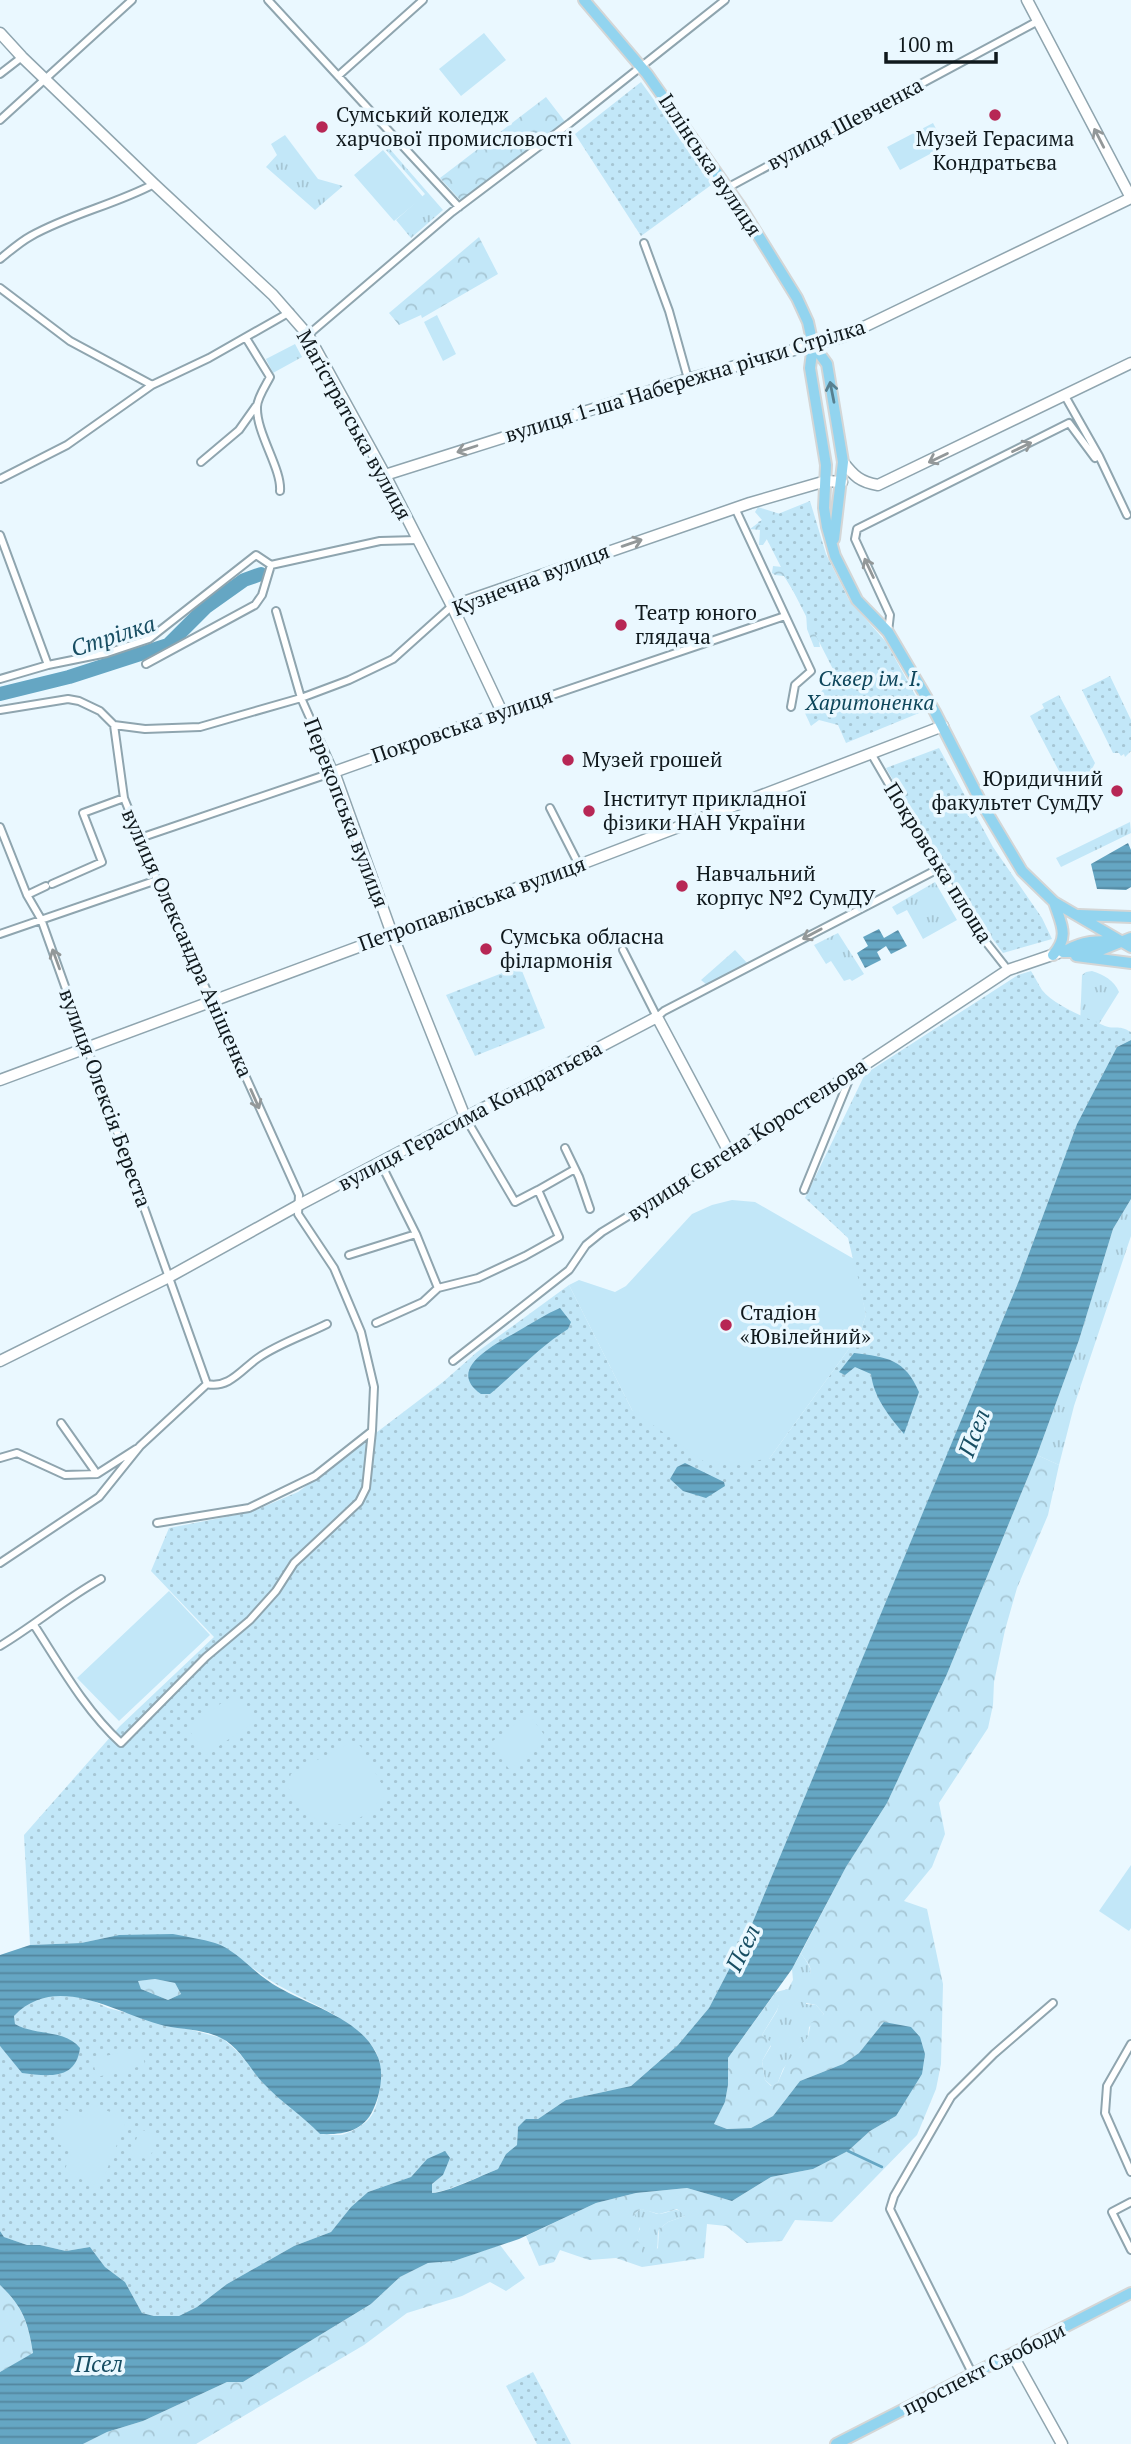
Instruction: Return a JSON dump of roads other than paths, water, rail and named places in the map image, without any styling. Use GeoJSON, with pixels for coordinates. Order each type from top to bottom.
{"type":"FeatureCollection","features":[{"type":"Feature","properties":{"kind":"main road","name":"Іллінська вулиця"},"geometry":{"type":"LineString","coordinates":[[584,0],[641,66],[727,188],[797,298],[808,322],[813,345]]}},
{"type":"Feature","properties":{"kind":"main road"},"geometry":{"type":"LineString","coordinates":[[813,345],[827,364],[843,462],[834,527],[835,556]]}},
{"type":"Feature","properties":{"kind":"main road"},"geometry":{"type":"LineString","coordinates":[[813,345],[810,368],[826,465],[824,508],[835,556],[857,600],[888,632],[943,726],[982,804],[1022,871],[1054,902],[1128,942]]}},
{"type":"Feature","properties":{"kind":"main road"},"geometry":{"type":"LineString","coordinates":[[1054,902],[1064,931],[1058,954]]}},
{"type":"Feature","properties":{"kind":"main road"},"geometry":{"type":"LineString","coordinates":[[1073,914],[1131,918]]}},
{"type":"Feature","properties":{"kind":"main road"},"geometry":{"type":"LineString","coordinates":[[1058,954],[1098,951],[1128,942]]}},
{"type":"Feature","properties":{"kind":"main road"},"geometry":{"type":"LineString","coordinates":[[1058,954],[1131,963]]}},
{"type":"Feature","properties":{"kind":"main road","name":"проспект Свободи"},"geometry":{"type":"LineString","coordinates":[[836,2444],[1131,2293]]}},
{"type":"Feature","properties":{"kind":"street"},"geometry":{"type":"LineString","coordinates":[[0,120],[132,0]]}},
{"type":"Feature","properties":{"kind":"street"},"geometry":{"type":"LineString","coordinates":[[268,0],[459,207]]}},
{"type":"Feature","properties":{"kind":"street"},"geometry":{"type":"LineString","coordinates":[[338,76],[423,0]]}},
{"type":"Feature","properties":{"kind":"street"},"geometry":{"type":"LineString","coordinates":[[308,335],[459,207],[724,0]]}},
{"type":"Feature","properties":{"kind":"street"},"geometry":{"type":"LineString","coordinates":[[1027,0],[1131,198]]}},
{"type":"Feature","properties":{"kind":"street","name":"вулиця Шевченка"},"geometry":{"type":"LineString","coordinates":[[727,188],[1038,21]]}},
{"type":"Feature","properties":{"kind":"street","name":"Маґістратська вулиця"},"geometry":{"type":"LineString","coordinates":[[0,33],[153,184],[290,312],[308,335],[385,475],[502,712]]}},
{"type":"Feature","properties":{"kind":"street"},"geometry":{"type":"LineString","coordinates":[[0,74],[22,57]]}},
{"type":"Feature","properties":{"kind":"street"},"geometry":{"type":"LineString","coordinates":[[0,259],[29,237],[78,214],[126,199],[153,184]]}},
{"type":"Feature","properties":{"kind":"street","name":"вулиця 1-ша Набережна річки Стрілка"},"geometry":{"type":"LineString","coordinates":[[385,475],[688,379],[845,336],[1131,198]]}},
{"type":"Feature","properties":{"kind":"street"},"geometry":{"type":"LineString","coordinates":[[644,243],[669,310],[688,379]]}},
{"type":"Feature","properties":{"kind":"street"},"geometry":{"type":"LineString","coordinates":[[0,288],[70,341],[152,385]]}},
{"type":"Feature","properties":{"kind":"street"},"geometry":{"type":"LineString","coordinates":[[0,479],[67,445],[152,385],[246,338],[290,312]]}},
{"type":"Feature","properties":{"kind":"street"},"geometry":{"type":"LineString","coordinates":[[201,462],[239,430],[256,406],[270,377],[246,338]]}},
{"type":"Feature","properties":{"kind":"street"},"geometry":{"type":"LineString","coordinates":[[843,462],[855,477],[878,485],[1131,363]]}},
{"type":"Feature","properties":{"kind":"street"},"geometry":{"type":"LineString","coordinates":[[1065,396],[1099,456],[1127,515]]}},
{"type":"Feature","properties":{"kind":"street"},"geometry":{"type":"LineString","coordinates":[[256,406],[266,448],[281,484],[280,491]]}},
{"type":"Feature","properties":{"kind":"street"},"geometry":{"type":"LineString","coordinates":[[888,632],[890,615],[855,539],[857,529],[1069,424],[1095,458],[1099,456]]}},
{"type":"Feature","properties":{"kind":"street","name":"Кузнечна вулиця"},"geometry":{"type":"LineString","coordinates":[[114,725],[145,729],[200,727],[301,698],[349,680],[393,659],[452,606],[735,508],[825,481],[842,482]]}},
{"type":"Feature","properties":{"kind":"street"},"geometry":{"type":"LineString","coordinates":[[735,508],[811,671],[795,685],[791,707]]}},
{"type":"Feature","properties":{"kind":"street"},"geometry":{"type":"LineString","coordinates":[[0,535],[48,664]]}},
{"type":"Feature","properties":{"kind":"street"},"geometry":{"type":"LineString","coordinates":[[0,679],[48,664],[107,653],[149,639],[256,555],[271,565],[380,541],[417,540]]}},
{"type":"Feature","properties":{"kind":"street"},"geometry":{"type":"LineString","coordinates":[[146,664],[255,605],[262,595],[271,565]]}},
{"type":"Feature","properties":{"kind":"street","name":"Перекопська вулиця"},"geometry":{"type":"LineString","coordinates":[[276,611],[301,698],[334,772],[392,934],[465,1116],[515,1202],[538,1190]]}},
{"type":"Feature","properties":{"kind":"street","name":"Покровська вулиця"},"geometry":{"type":"LineString","coordinates":[[140,838],[785,616]]}},
{"type":"Feature","properties":{"kind":"street"},"geometry":{"type":"LineString","coordinates":[[0,710],[68,699],[100,711],[114,725]]}},
{"type":"Feature","properties":{"kind":"street","name":"вулиця Олександра Аніщенка"},"geometry":{"type":"LineString","coordinates":[[34,1625],[107,1730],[121,1743],[206,1657],[250,1620],[276,1591],[294,1563],[359,1502],[366,1488],[372,1431],[374,1387],[361,1332],[334,1268],[298,1214],[299,1195],[157,880],[124,799],[114,725]]}},
{"type":"Feature","properties":{"kind":"street","name":"Петропавлівська вулиця"},"geometry":{"type":"LineString","coordinates":[[0,1080],[579,865],[943,726]]}},
{"type":"Feature","properties":{"kind":"street","name":"Покровська площа"},"geometry":{"type":"LineString","coordinates":[[872,755],[938,869],[982,937],[1008,970]]}},
{"type":"Feature","properties":{"kind":"street"},"geometry":{"type":"LineString","coordinates":[[27,895],[102,862],[83,813],[124,799]]}},
{"type":"Feature","properties":{"kind":"street"},"geometry":{"type":"LineString","coordinates":[[550,808],[579,865]]}},
{"type":"Feature","properties":{"kind":"street"},"geometry":{"type":"LineString","coordinates":[[0,827],[27,895],[41,919]]}},
{"type":"Feature","properties":{"kind":"street","name":"вулиця Герасима Кондратьєва"},"geometry":{"type":"LineString","coordinates":[[0,1361],[169,1277],[465,1116],[938,869]]}},
{"type":"Feature","properties":{"kind":"street"},"geometry":{"type":"LineString","coordinates":[[0,934],[157,880]]}},
{"type":"Feature","properties":{"kind":"street","name":"вулиця Олексія Береста"},"geometry":{"type":"LineString","coordinates":[[41,919],[207,1384]]}},
{"type":"Feature","properties":{"kind":"street"},"geometry":{"type":"LineString","coordinates":[[623,950],[730,1154]]}},
{"type":"Feature","properties":{"kind":"street","name":"вулиця Євгена Коростельова"},"geometry":{"type":"LineString","coordinates":[[453,1360],[569,1269],[586,1245],[598,1236],[730,1154],[1008,970],[1058,954]]}},
{"type":"Feature","properties":{"kind":"street"},"geometry":{"type":"LineString","coordinates":[[804,1190],[852,1073]]}},
{"type":"Feature","properties":{"kind":"street"},"geometry":{"type":"LineString","coordinates":[[565,1148],[590,1209]]}},
{"type":"Feature","properties":{"kind":"street"},"geometry":{"type":"LineString","coordinates":[[380,1162],[416,1234],[438,1287]]}},
{"type":"Feature","properties":{"kind":"street"},"geometry":{"type":"LineString","coordinates":[[376,1323],[423,1302],[438,1287],[478,1278],[559,1237],[538,1190],[575,1169]]}},
{"type":"Feature","properties":{"kind":"street"},"geometry":{"type":"LineString","coordinates":[[349,1255],[416,1234]]}},
{"type":"Feature","properties":{"kind":"street"},"geometry":{"type":"LineString","coordinates":[[0,1563],[99,1497],[140,1447],[207,1384],[216,1386],[240,1375],[257,1358],[327,1324]]}},
{"type":"Feature","properties":{"kind":"street"},"geometry":{"type":"LineString","coordinates":[[61,1423],[97,1475]]}},
{"type":"Feature","properties":{"kind":"street"},"geometry":{"type":"LineString","coordinates":[[157,1523],[249,1508],[315,1476],[372,1431]]}},
{"type":"Feature","properties":{"kind":"street"},"geometry":{"type":"LineString","coordinates":[[0,1458],[17,1453],[65,1475],[97,1475],[140,1447]]}},
{"type":"Feature","properties":{"kind":"street"},"geometry":{"type":"LineString","coordinates":[[0,1646],[101,1579]]}},
{"type":"Feature","properties":{"kind":"street"},"geometry":{"type":"LineString","coordinates":[[973,2375],[890,2209],[894,2196],[951,2097],[994,2054],[1053,2003]]}},
{"type":"Feature","properties":{"kind":"street"},"geometry":{"type":"LineString","coordinates":[[1131,2044],[1107,2086],[1105,2113],[1131,2172]]}},
{"type":"Feature","properties":{"kind":"street"},"geometry":{"type":"LineString","coordinates":[[1123,2057],[1131,2062]]}},
{"type":"Feature","properties":{"kind":"street"},"geometry":{"type":"LineString","coordinates":[[1131,2202],[1112,2212],[1131,2250]]}},
{"type":"Feature","properties":{"kind":"street"},"geometry":{"type":"LineString","coordinates":[[1012,2354],[1062,2444]]}},
{"type":"Feature","properties":{"kind":"water"},"geometry":{"type":"Polygon","coordinates":[[[1128,843],[1131,850],[1131,887],[1126,890],[1097,889],[1091,864],[1128,843]]]}},
{"type":"Feature","properties":{"kind":"water"},"geometry":{"type":"Polygon","coordinates":[[[879,929],[884,938],[898,930],[907,946],[891,954],[886,946],[877,952],[881,960],[865,968],[857,953],[868,946],[863,937],[879,929]]]}},
{"type":"Feature","properties":{"kind":"water","name":"Псел"},"geometry":{"type":"Polygon","coordinates":[[[1131,1040],[1131,1199],[1113,1229],[1079,1340],[1037,1455],[947,1674],[887,1803],[846,1867],[792,1969],[728,2058],[725,2102],[714,2124],[727,2129],[751,2128],[773,2116],[800,2081],[843,2064],[859,2053],[884,2022],[911,2027],[920,2037],[925,2054],[922,2074],[896,2116],[870,2131],[848,2151],[813,2169],[771,2177],[732,2201],[687,2188],[636,2193],[596,2203],[519,2239],[454,2261],[428,2263],[400,2277],[371,2304],[243,2382],[227,2382],[143,2421],[107,2432],[83,2444],[0,2444],[0,2372],[33,2353],[23,2316],[0,2285],[0,2231],[4,2237],[27,2245],[66,2251],[90,2247],[105,2267],[125,2282],[142,2313],[179,2316],[197,2307],[227,2284],[294,2246],[331,2232],[351,2207],[368,2192],[411,2177],[427,2159],[445,2151],[450,2158],[443,2175],[432,2184],[432,2193],[456,2187],[498,2169],[506,2154],[517,2145],[518,2127],[526,2119],[538,2119],[566,2100],[631,2086],[678,2045],[709,2008],[749,1931],[841,1710],[1018,1283],[1077,1124],[1117,1047],[1131,1040]]]}},
{"type":"Feature","properties":{"kind":"water"},"geometry":{"type":"Polygon","coordinates":[[[560,1308],[571,1322],[568,1329],[538,1351],[490,1394],[481,1394],[471,1384],[468,1375],[471,1365],[479,1357],[500,1341],[560,1308]]]}},
{"type":"Feature","properties":{"kind":"water"},"geometry":{"type":"Polygon","coordinates":[[[854,1353],[894,1362],[914,1381],[919,1392],[904,1434],[879,1399],[871,1374],[855,1367],[845,1375],[839,1372],[854,1353]]]}},
{"type":"Feature","properties":{"kind":"water"},"geometry":{"type":"Polygon","coordinates":[[[685,1463],[724,1482],[725,1486],[706,1498],[683,1491],[670,1479],[677,1467],[685,1463]]]}},
{"type":"Feature","properties":{"kind":"water"},"geometry":{"type":"Polygon","coordinates":[[[173,1934],[215,1943],[235,1954],[280,1988],[342,2019],[356,2029],[379,2059],[380,2089],[369,2117],[351,2131],[320,2134],[271,2091],[239,2053],[221,2038],[206,2032],[158,2024],[103,2004],[65,1996],[47,1997],[30,2003],[14,2016],[15,2024],[74,2042],[80,2048],[77,2059],[73,2066],[59,2074],[22,2073],[0,2046],[0,1955],[30,1945],[81,1943],[119,1935],[173,1934]],[[155,1979],[138,1981],[141,1989],[168,2000],[181,1994],[175,1983],[155,1979]]]}},
{"type":"Feature","properties":{"kind":"waterway","name":"Стрілка"},"geometry":{"type":"LineString","coordinates":[[0,694],[69,677],[168,645],[206,607],[244,580],[261,574]]}},
{"type":"Feature","properties":{"kind":"waterway"},"geometry":{"type":"LineString","coordinates":[[848,2151],[882,2167]]}},
{"type":"Feature","properties":{"kind":"place","name":"Музей Герасима Кондратьєва"},"geometry":{"type":"Point","coordinates":[995,115]}},
{"type":"Feature","properties":{"kind":"place","name":"Сумський коледж харчової промисловості"},"geometry":{"type":"Point","coordinates":[322,127]}},
{"type":"Feature","properties":{"kind":"place","name":"Театр юного глядача"},"geometry":{"type":"Point","coordinates":[621,625]}},
{"type":"Feature","properties":{"kind":"place","name":"Музей грошей"},"geometry":{"type":"Point","coordinates":[568,760]}},
{"type":"Feature","properties":{"kind":"place","name":"Юридичний факультет СумДУ"},"geometry":{"type":"Point","coordinates":[1117,791]}},
{"type":"Feature","properties":{"kind":"place","name":"Інститут прикладної фізики НАН України"},"geometry":{"type":"Point","coordinates":[589,811]}},
{"type":"Feature","properties":{"kind":"place","name":"Навчальний корпус №2 СумДУ"},"geometry":{"type":"Point","coordinates":[682,886]}},
{"type":"Feature","properties":{"kind":"place","name":"Сумська обласна філармонія"},"geometry":{"type":"Point","coordinates":[486,949]}},
{"type":"Feature","properties":{"kind":"place","name":"Стадіон «Ювілейний»"},"geometry":{"type":"Point","coordinates":[726,1325]}},
{"type":"Feature","properties":{"kind":"park label","name":"Сквер ім. І. Харитоненка"},"geometry":{"type":"Point","coordinates":[870,691]}}]}
